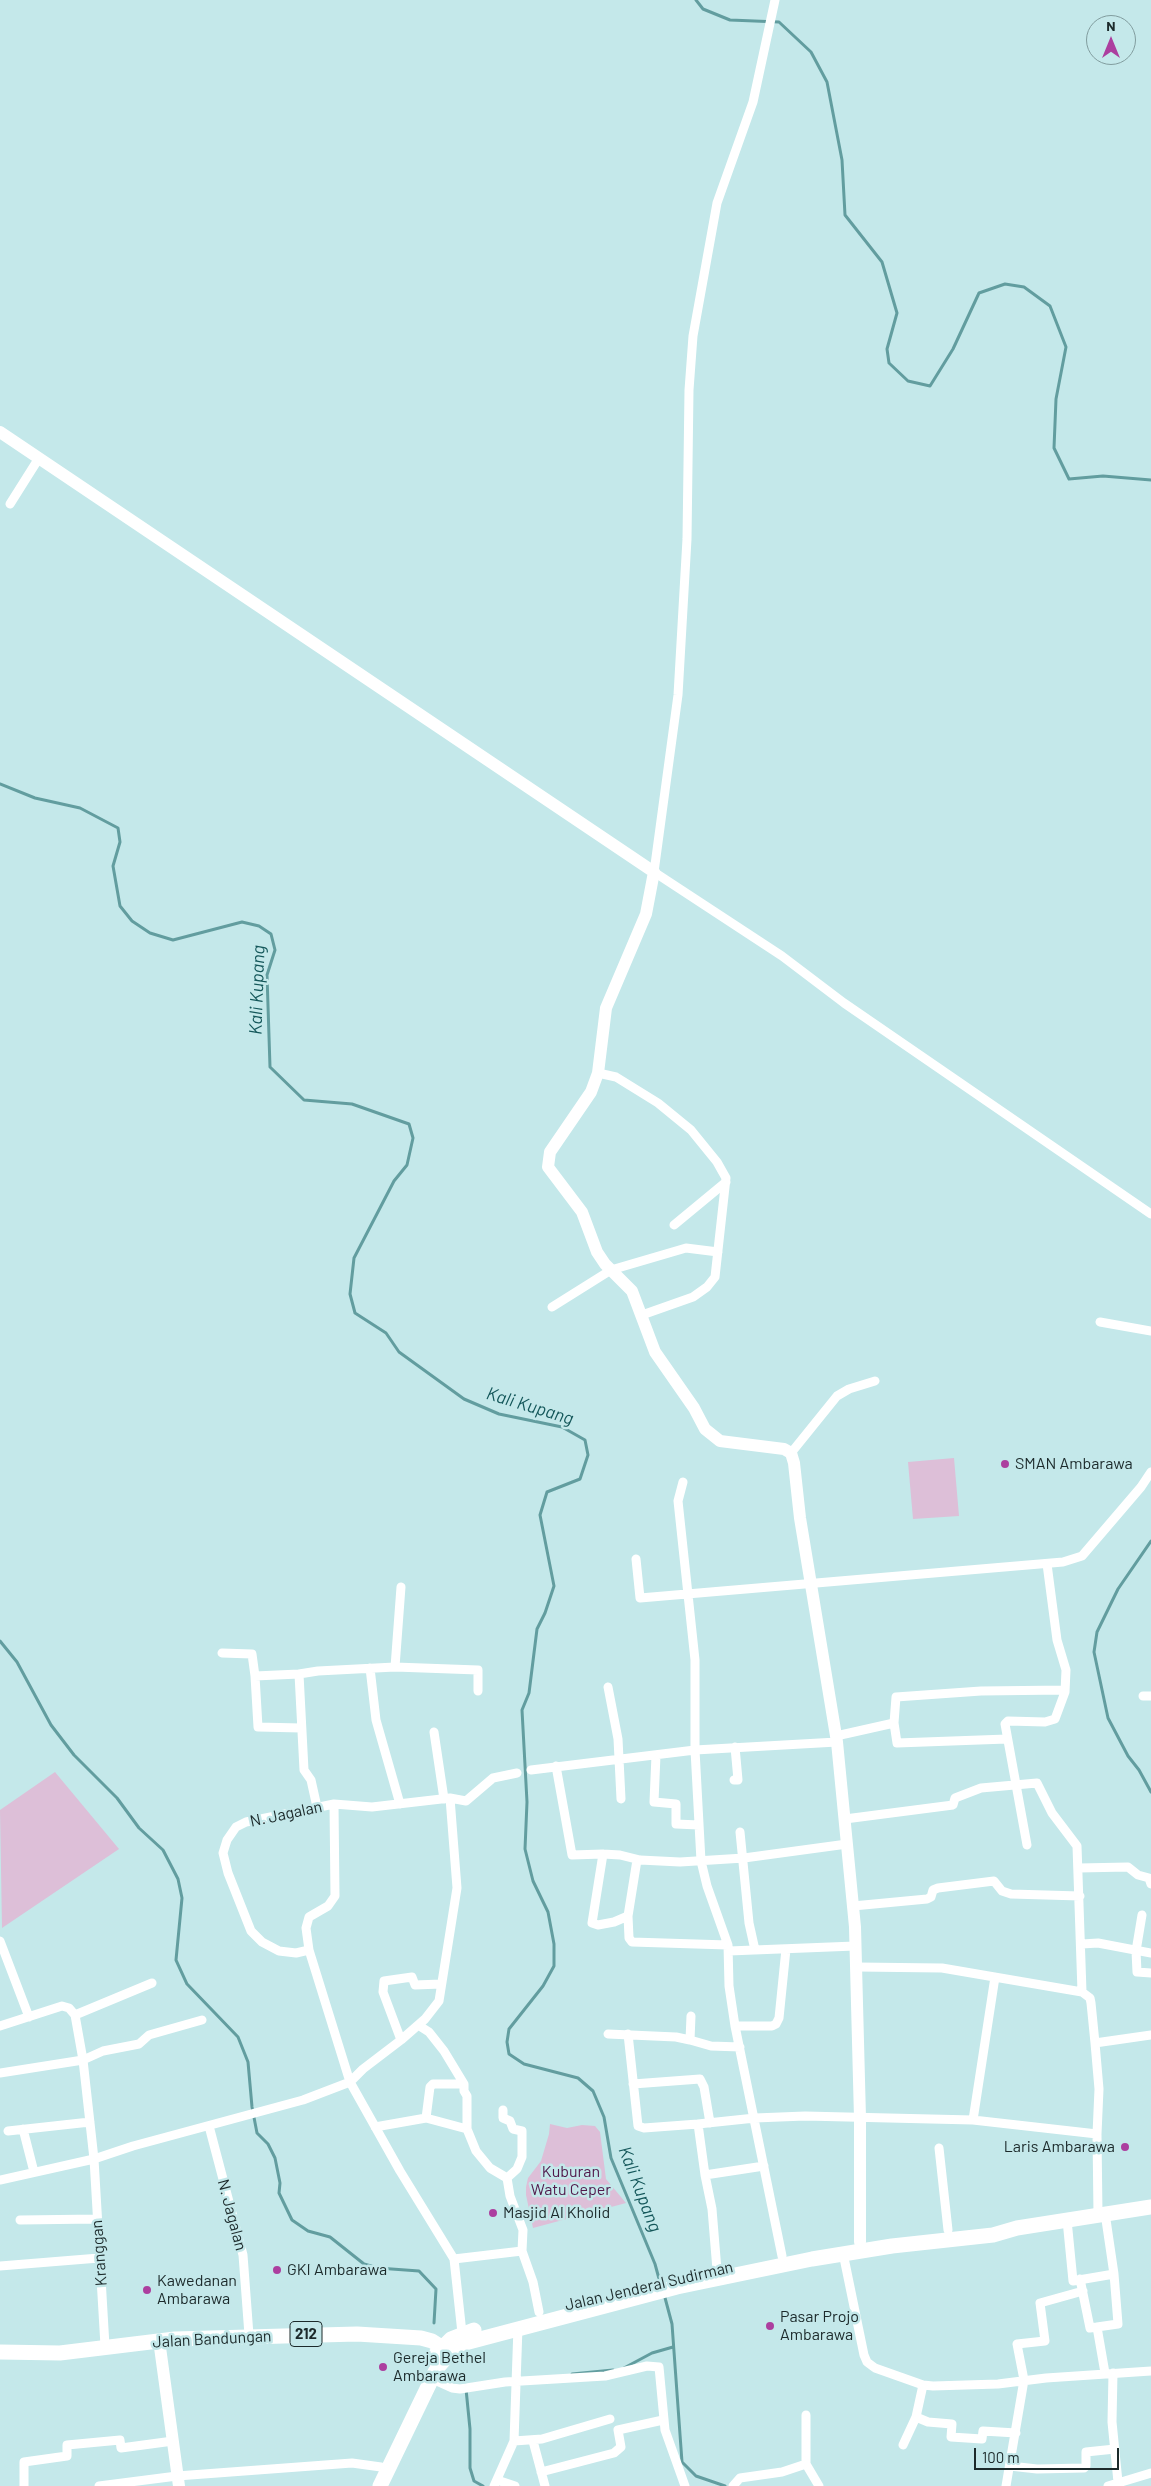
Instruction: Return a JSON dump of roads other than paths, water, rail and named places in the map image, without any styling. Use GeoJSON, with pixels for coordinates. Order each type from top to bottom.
{"type":"FeatureCollection","features":[{"type":"Feature","properties":{"kind":"main road","name":"Jalan Jenderal Sudirman"},"geometry":{"type":"LineString","coordinates":[[671,2284],[843,2253],[993,2235],[1017,2228],[1151,2206]]}},
{"type":"Feature","properties":{"kind":"main road","name":"Jalan Jenderal Sudirman"},"geometry":{"type":"LineString","coordinates":[[380,2486],[446,2349],[717,2270],[782,2256],[860,2242],[948,2230],[993,2225],[1017,2228]]}},
{"type":"Feature","properties":{"kind":"main road","name":"Jalan Jenderal Sudirman"},"geometry":{"type":"LineString","coordinates":[[371,2486],[424,2375],[462,2333],[539,2312],[645,2291]]}},
{"type":"Feature","properties":{"kind":"main road","name":"Jalan Bandungan"},"geometry":{"type":"LineString","coordinates":[[0,2352],[60,2352],[159,2340],[249,2335],[421,2338],[446,2349]]}},
{"type":"Feature","properties":{"kind":"street"},"geometry":{"type":"LineString","coordinates":[[775,0],[753,102],[717,203],[693,336],[689,390],[687,539],[681,657],[670,763],[646,914],[606,1008],[598,1074],[591,1092],[550,1152],[548,1167],[582,1212],[597,1252],[611,1270],[632,1291],[654,1352],[694,1408],[705,1430],[720,1441],[784,1449],[792,1453]]}},
{"type":"Feature","properties":{"kind":"street"},"geometry":{"type":"LineString","coordinates":[[0,432],[782,956],[844,1003],[1151,1214]]}},
{"type":"Feature","properties":{"kind":"street"},"geometry":{"type":"LineString","coordinates":[[10,504],[39,458]]}},
{"type":"Feature","properties":{"kind":"street"},"geometry":{"type":"LineString","coordinates":[[598,1074],[616,1077],[628,1083],[678,1119],[691,1130],[717,1162],[726,1182],[715,1277],[707,1287],[693,1297],[642,1316]]}},
{"type":"Feature","properties":{"kind":"street"},"geometry":{"type":"LineString","coordinates":[[674,1225],[726,1182]]}},
{"type":"Feature","properties":{"kind":"street"},"geometry":{"type":"LineString","coordinates":[[552,1307],[611,1270],[686,1248],[718,1252]]}},
{"type":"Feature","properties":{"kind":"street"},"geometry":{"type":"LineString","coordinates":[[1100,1322],[1151,1331]]}},
{"type":"Feature","properties":{"kind":"street"},"geometry":{"type":"LineString","coordinates":[[860,2242],[857,1967],[853,1906],[836,1739],[792,1453],[837,1396],[849,1389],[875,1380]]}},
{"type":"Feature","properties":{"kind":"street"},"geometry":{"type":"LineString","coordinates":[[636,1559],[640,1598],[1047,1564],[1073,1560],[1082,1556],[1141,1487],[1151,1472]]}},
{"type":"Feature","properties":{"kind":"street"},"geometry":{"type":"LineString","coordinates":[[683,1482],[678,1501],[695,1660],[695,1750],[701,1861],[707,1886],[728,1948],[729,1986],[735,2026],[782,2256]]}},
{"type":"Feature","properties":{"kind":"street"},"geometry":{"type":"LineString","coordinates":[[1027,1846],[1015,1785],[1006,1722],[1045,1722],[1055,1719],[1065,1690],[1066,1670],[1056,1635],[1047,1564]]}},
{"type":"Feature","properties":{"kind":"street"},"geometry":{"type":"LineString","coordinates":[[395,1667],[401,1587]]}},
{"type":"Feature","properties":{"kind":"street"},"geometry":{"type":"LineString","coordinates":[[222,1653],[252,1654],[258,1727],[301,1728]]}},
{"type":"Feature","properties":{"kind":"street"},"geometry":{"type":"LineString","coordinates":[[255,1676],[395,1667],[478,1670],[478,1691]]}},
{"type":"Feature","properties":{"kind":"street"},"geometry":{"type":"LineString","coordinates":[[370,1668],[376,1720],[400,1804]]}},
{"type":"Feature","properties":{"kind":"street"},"geometry":{"type":"LineString","coordinates":[[299,1674],[304,1770],[311,1780],[317,1807]]}},
{"type":"Feature","properties":{"kind":"street"},"geometry":{"type":"LineString","coordinates":[[608,1687],[621,1760],[621,1799]]}},
{"type":"Feature","properties":{"kind":"street"},"geometry":{"type":"LineString","coordinates":[[1008,1739],[898,1743],[894,1723],[896,1697],[1065,1690]]}},
{"type":"Feature","properties":{"kind":"street"},"geometry":{"type":"LineString","coordinates":[[531,1770],[695,1750],[836,1739],[894,1723]]}},
{"type":"Feature","properties":{"kind":"street"},"geometry":{"type":"LineString","coordinates":[[0,2180],[94,2159],[132,2146],[303,2100],[350,2082],[363,2069],[401,2040],[435,2008],[439,2000],[457,1888],[447,1799],[434,1732]]}},
{"type":"Feature","properties":{"kind":"street"},"geometry":{"type":"LineString","coordinates":[[734,1780],[738,1780],[735,1747]]}},
{"type":"Feature","properties":{"kind":"street"},"geometry":{"type":"LineString","coordinates":[[656,1755],[654,1802],[676,1804],[676,1824],[699,1825]]}},
{"type":"Feature","properties":{"kind":"street"},"geometry":{"type":"LineString","coordinates":[[556,1766],[571,1853],[620,1855],[637,1860],[667,1863],[744,1858],[847,1844]]}},
{"type":"Feature","properties":{"kind":"street","name":"N. Jagalan"},"geometry":{"type":"LineString","coordinates":[[309,1950],[296,1953],[279,1951],[262,1942],[252,1931],[231,1881],[223,1854],[228,1840],[236,1828],[246,1822],[334,1804],[372,1807],[447,1799],[466,1801],[493,1778],[517,1773]]}},
{"type":"Feature","properties":{"kind":"street"},"geometry":{"type":"LineString","coordinates":[[845,1820],[952,1805],[955,1798],[981,1788],[1032,1782],[1040,1786],[1052,1813],[1075,1841],[1079,1868],[1082,1992]]}},
{"type":"Feature","properties":{"kind":"street","name":"N. Jagalan"},"geometry":{"type":"LineString","coordinates":[[334,1804],[335,1896],[328,1906],[309,1918],[306,1928],[309,1950],[350,2082],[454,2259],[462,2333]]}},
{"type":"Feature","properties":{"kind":"street"},"geometry":{"type":"LineString","coordinates":[[740,1832],[749,1923],[755,1950]]}},
{"type":"Feature","properties":{"kind":"street"},"geometry":{"type":"LineString","coordinates":[[603,1854],[592,1923],[598,1925],[614,1922],[628,1916]]}},
{"type":"Feature","properties":{"kind":"street"},"geometry":{"type":"LineString","coordinates":[[637,1860],[628,1916],[629,1938],[632,1942],[755,1950],[855,1946]]}},
{"type":"Feature","properties":{"kind":"street"},"geometry":{"type":"LineString","coordinates":[[1079,1868],[1128,1867],[1138,1875],[1149,1878],[1151,1884]]}},
{"type":"Feature","properties":{"kind":"street"},"geometry":{"type":"LineString","coordinates":[[853,1906],[927,1899],[931,1897],[933,1890],[938,1888],[994,1881],[998,1883],[1002,1891],[1011,1894],[1080,1896]]}},
{"type":"Feature","properties":{"kind":"street"},"geometry":{"type":"LineString","coordinates":[[1142,1915],[1136,1952],[1137,1972],[1151,1973]]}},
{"type":"Feature","properties":{"kind":"street"},"geometry":{"type":"LineString","coordinates":[[0,1941],[29,2017]]}},
{"type":"Feature","properties":{"kind":"street"},"geometry":{"type":"LineString","coordinates":[[1082,1944],[1098,1943],[1136,1952],[1151,1953]]}},
{"type":"Feature","properties":{"kind":"street"},"geometry":{"type":"LineString","coordinates":[[735,2026],[772,2026],[776,2024],[779,2018],[786,1948]]}},
{"type":"Feature","properties":{"kind":"street"},"geometry":{"type":"LineString","coordinates":[[857,1967],[935,1968],[1082,1992],[1090,1998],[1099,2088],[1097,2134],[1102,2214],[1114,2274],[1118,2324],[1090,2328],[1080,2279]]}},
{"type":"Feature","properties":{"kind":"street"},"geometry":{"type":"LineString","coordinates":[[401,2040],[384,1992],[384,1981],[412,1977],[415,1985],[441,1984]]}},
{"type":"Feature","properties":{"kind":"street"},"geometry":{"type":"LineString","coordinates":[[973,2120],[994,1977]]}},
{"type":"Feature","properties":{"kind":"street"},"geometry":{"type":"LineString","coordinates":[[0,2026],[62,2006],[69,2008],[75,2015],[152,1983]]}},
{"type":"Feature","properties":{"kind":"street","name":"Kranggan"},"geometry":{"type":"LineString","coordinates":[[75,2015],[83,2060],[94,2159],[106,2346]]}},
{"type":"Feature","properties":{"kind":"street"},"geometry":{"type":"LineString","coordinates":[[690,2040],[691,2016]]}},
{"type":"Feature","properties":{"kind":"street"},"geometry":{"type":"LineString","coordinates":[[0,2073],[83,2060],[103,2051],[139,2044],[149,2035],[202,2020]]}},
{"type":"Feature","properties":{"kind":"street"},"geometry":{"type":"LineString","coordinates":[[418,2025],[429,2032],[444,2051],[464,2084],[464,2092],[467,2096],[467,2129],[476,2151],[490,2168],[507,2178]]}},
{"type":"Feature","properties":{"kind":"street"},"geometry":{"type":"LineString","coordinates":[[608,2034],[676,2037],[711,2046],[740,2046]]}},
{"type":"Feature","properties":{"kind":"street"},"geometry":{"type":"LineString","coordinates":[[628,2034],[637,2122],[641,2128],[755,2118],[805,2116],[973,2120],[1097,2134]]}},
{"type":"Feature","properties":{"kind":"street"},"geometry":{"type":"LineString","coordinates":[[1095,2043],[1151,2035]]}},
{"type":"Feature","properties":{"kind":"street"},"geometry":{"type":"LineString","coordinates":[[633,2084],[700,2079],[704,2087],[710,2123]]}},
{"type":"Feature","properties":{"kind":"street"},"geometry":{"type":"LineString","coordinates":[[426,2118],[430,2087],[433,2084],[464,2084]]}},
{"type":"Feature","properties":{"kind":"street"},"geometry":{"type":"LineString","coordinates":[[503,2110],[503,2118],[510,2121],[514,2129],[522,2131],[522,2157],[517,2169],[507,2178]]}},
{"type":"Feature","properties":{"kind":"street"},"geometry":{"type":"LineString","coordinates":[[375,2126],[426,2118],[467,2129]]}},
{"type":"Feature","properties":{"kind":"street"},"geometry":{"type":"LineString","coordinates":[[8,2131],[90,2122]]}},
{"type":"Feature","properties":{"kind":"street"},"geometry":{"type":"LineString","coordinates":[[698,2124],[704,2174],[712,2208],[717,2270]]}},
{"type":"Feature","properties":{"kind":"street","name":"N. Jagalan"},"geometry":{"type":"LineString","coordinates":[[209,2126],[243,2254],[249,2335]]}},
{"type":"Feature","properties":{"kind":"street"},"geometry":{"type":"LineString","coordinates":[[23,2129],[34,2172]]}},
{"type":"Feature","properties":{"kind":"street"},"geometry":{"type":"LineString","coordinates":[[939,2148],[948,2230]]}},
{"type":"Feature","properties":{"kind":"street"},"geometry":{"type":"LineString","coordinates":[[704,2174],[764,2166]]}},
{"type":"Feature","properties":{"kind":"street"},"geometry":{"type":"LineString","coordinates":[[507,2178],[510,2196],[524,2235],[522,2251],[534,2282],[539,2312]]}},
{"type":"Feature","properties":{"kind":"street"},"geometry":{"type":"LineString","coordinates":[[20,2220],[97,2219]]}},
{"type":"Feature","properties":{"kind":"street"},"geometry":{"type":"LineString","coordinates":[[1067,2220],[1074,2280],[1114,2274]]}},
{"type":"Feature","properties":{"kind":"street"},"geometry":{"type":"LineString","coordinates":[[454,2259],[522,2251]]}},
{"type":"Feature","properties":{"kind":"street"},"geometry":{"type":"LineString","coordinates":[[843,2253],[867,2362],[875,2368],[923,2385],[998,2384],[1024,2380],[1151,2371]]}},
{"type":"Feature","properties":{"kind":"street"},"geometry":{"type":"LineString","coordinates":[[0,2266],[99,2258]]}},
{"type":"Feature","properties":{"kind":"street"},"geometry":{"type":"LineString","coordinates":[[1006,2486],[1024,2380],[1017,2344],[1045,2341],[1040,2303],[1083,2291]]}},
{"type":"Feature","properties":{"kind":"street"},"geometry":{"type":"LineString","coordinates":[[515,2486],[496,2483],[514,2441],[518,2327]]}},
{"type":"Feature","properties":{"kind":"street"},"geometry":{"type":"LineString","coordinates":[[1097,2327],[1109,2373],[1118,2482]]}},
{"type":"Feature","properties":{"kind":"street"},"geometry":{"type":"LineString","coordinates":[[159,2340],[178,2481]]}},
{"type":"Feature","properties":{"kind":"street"},"geometry":{"type":"LineString","coordinates":[[432,2380],[460,2389],[515,2381],[605,2376],[659,2367],[661,2372],[663,2420],[667,2438],[685,2486]]}},
{"type":"Feature","properties":{"kind":"street"},"geometry":{"type":"LineString","coordinates":[[903,2445],[916,2417],[923,2385]]}},
{"type":"Feature","properties":{"kind":"street"},"geometry":{"type":"LineString","coordinates":[[806,2415],[806,2464],[819,2486]]}},
{"type":"Feature","properties":{"kind":"street"},"geometry":{"type":"LineString","coordinates":[[916,2417],[928,2422],[952,2424],[951,2437],[982,2439],[983,2431],[1016,2433]]}},
{"type":"Feature","properties":{"kind":"street"},"geometry":{"type":"LineString","coordinates":[[514,2441],[532,2441],[610,2419]]}},
{"type":"Feature","properties":{"kind":"street"},"geometry":{"type":"LineString","coordinates":[[542,2472],[614,2453],[621,2448],[618,2430],[663,2420]]}},
{"type":"Feature","properties":{"kind":"street"},"geometry":{"type":"LineString","coordinates":[[24,2486],[24,2462],[67,2456],[68,2445],[120,2440],[122,2448],[172,2441]]}},
{"type":"Feature","properties":{"kind":"street"},"geometry":{"type":"LineString","coordinates":[[532,2441],[545,2486]]}},
{"type":"Feature","properties":{"kind":"street"},"geometry":{"type":"LineString","coordinates":[[1010,2466],[1037,2469],[1084,2468],[1086,2466],[1086,2452],[1115,2449]]}},
{"type":"Feature","properties":{"kind":"street"},"geometry":{"type":"LineString","coordinates":[[99,2486],[178,2481],[352,2462],[380,2467]]}},
{"type":"Feature","properties":{"kind":"street"},"geometry":{"type":"LineString","coordinates":[[733,2486],[740,2478],[782,2472],[806,2464]]}},
{"type":"Feature","properties":{"kind":"street"},"geometry":{"type":"LineString","coordinates":[[1108,2486],[1151,2472]]}},
{"type":"Feature","properties":{"kind":"waterway"},"geometry":{"type":"LineString","coordinates":[[696,0],[703,9],[730,20],[779,22],[811,52],[827,82],[842,160],[845,215],[882,262],[897,313],[887,349],[889,363],[908,381],[930,386],[953,349],[979,293],[1005,284],[1024,287],[1050,306],[1066,347],[1056,399],[1054,448],[1069,479],[1103,476],[1151,480]]}},
{"type":"Feature","properties":{"kind":"waterway","name":"Kali Kupang"},"geometry":{"type":"LineString","coordinates":[[0,784],[35,798],[80,808],[118,828],[120,842],[113,866],[120,906],[132,921],[150,933],[173,940],[242,922],[259,926],[271,934],[275,950],[267,975],[270,1067],[304,1100],[352,1104],[409,1124],[413,1138],[407,1165],[394,1181],[354,1258],[350,1294],[355,1313],[386,1333],[399,1352],[464,1399],[499,1414],[562,1427],[585,1440],[588,1455],[580,1479],[547,1492],[540,1515],[554,1586],[545,1613],[537,1629],[529,1693],[522,1710],[527,1802],[525,1849],[533,1881],[548,1912],[554,1944],[554,1966],[543,1986],[509,2029],[507,2042],[509,2054],[524,2064],[578,2078],[593,2091],[604,2117],[611,2158],[655,2264],[661,2286]]}},
{"type":"Feature","properties":{"kind":"waterway"},"geometry":{"type":"LineString","coordinates":[[1151,1541],[1118,1589],[1097,1632],[1094,1652],[1108,1718],[1128,1756],[1139,1770],[1151,1792]]}},
{"type":"Feature","properties":{"kind":"waterway"},"geometry":{"type":"LineString","coordinates":[[0,1641],[17,1662],[51,1725],[74,1755],[117,1798],[139,1828],[163,1850],[178,1879],[182,1898],[176,1960],[187,1984],[238,2037],[248,2062],[252,2107],[257,2133],[268,2144],[275,2158],[280,2183],[279,2193],[292,2220],[308,2231],[330,2237],[364,2264],[378,2268],[419,2271],[436,2289],[434,2323]]}},
{"type":"Feature","properties":{"kind":"waterway","name":"Kali Kupang"},"geometry":{"type":"LineString","coordinates":[[664,2294],[672,2324],[682,2462],[696,2476],[725,2486]]}},
{"type":"Feature","properties":{"kind":"waterway"},"geometry":{"type":"LineString","coordinates":[[624,2368],[652,2353],[673,2347]]}},
{"type":"Feature","properties":{"kind":"waterway"},"geometry":{"type":"LineString","coordinates":[[572,2374],[613,2370]]}},
{"type":"Feature","properties":{"kind":"waterway"},"geometry":{"type":"LineString","coordinates":[[466,2389],[470,2429],[470,2468],[474,2481],[483,2486]]}},
{"type":"Feature","properties":{"kind":"place","name":"SMAN Ambarawa"},"geometry":{"type":"Point","coordinates":[1005,1464]}},
{"type":"Feature","properties":{"kind":"place","name":"Laris Ambarawa"},"geometry":{"type":"Point","coordinates":[1125,2147]}},
{"type":"Feature","properties":{"kind":"place","name":"Masjid Al Kholid"},"geometry":{"type":"Point","coordinates":[493,2213]}},
{"type":"Feature","properties":{"kind":"place","name":"GKI Ambarawa"},"geometry":{"type":"Point","coordinates":[277,2270]}},
{"type":"Feature","properties":{"kind":"place","name":"Kawedanan Ambarawa"},"geometry":{"type":"Point","coordinates":[147,2290]}},
{"type":"Feature","properties":{"kind":"place","name":"Pasar Projo Ambarawa"},"geometry":{"type":"Point","coordinates":[770,2326]}},
{"type":"Feature","properties":{"kind":"place","name":"Gereja Bethel Ambarawa"},"geometry":{"type":"Point","coordinates":[383,2367]}},
{"type":"Feature","properties":{"kind":"park label","name":"Kuburan Watu Ceper"},"geometry":{"type":"Point","coordinates":[571,2181]}}]}
